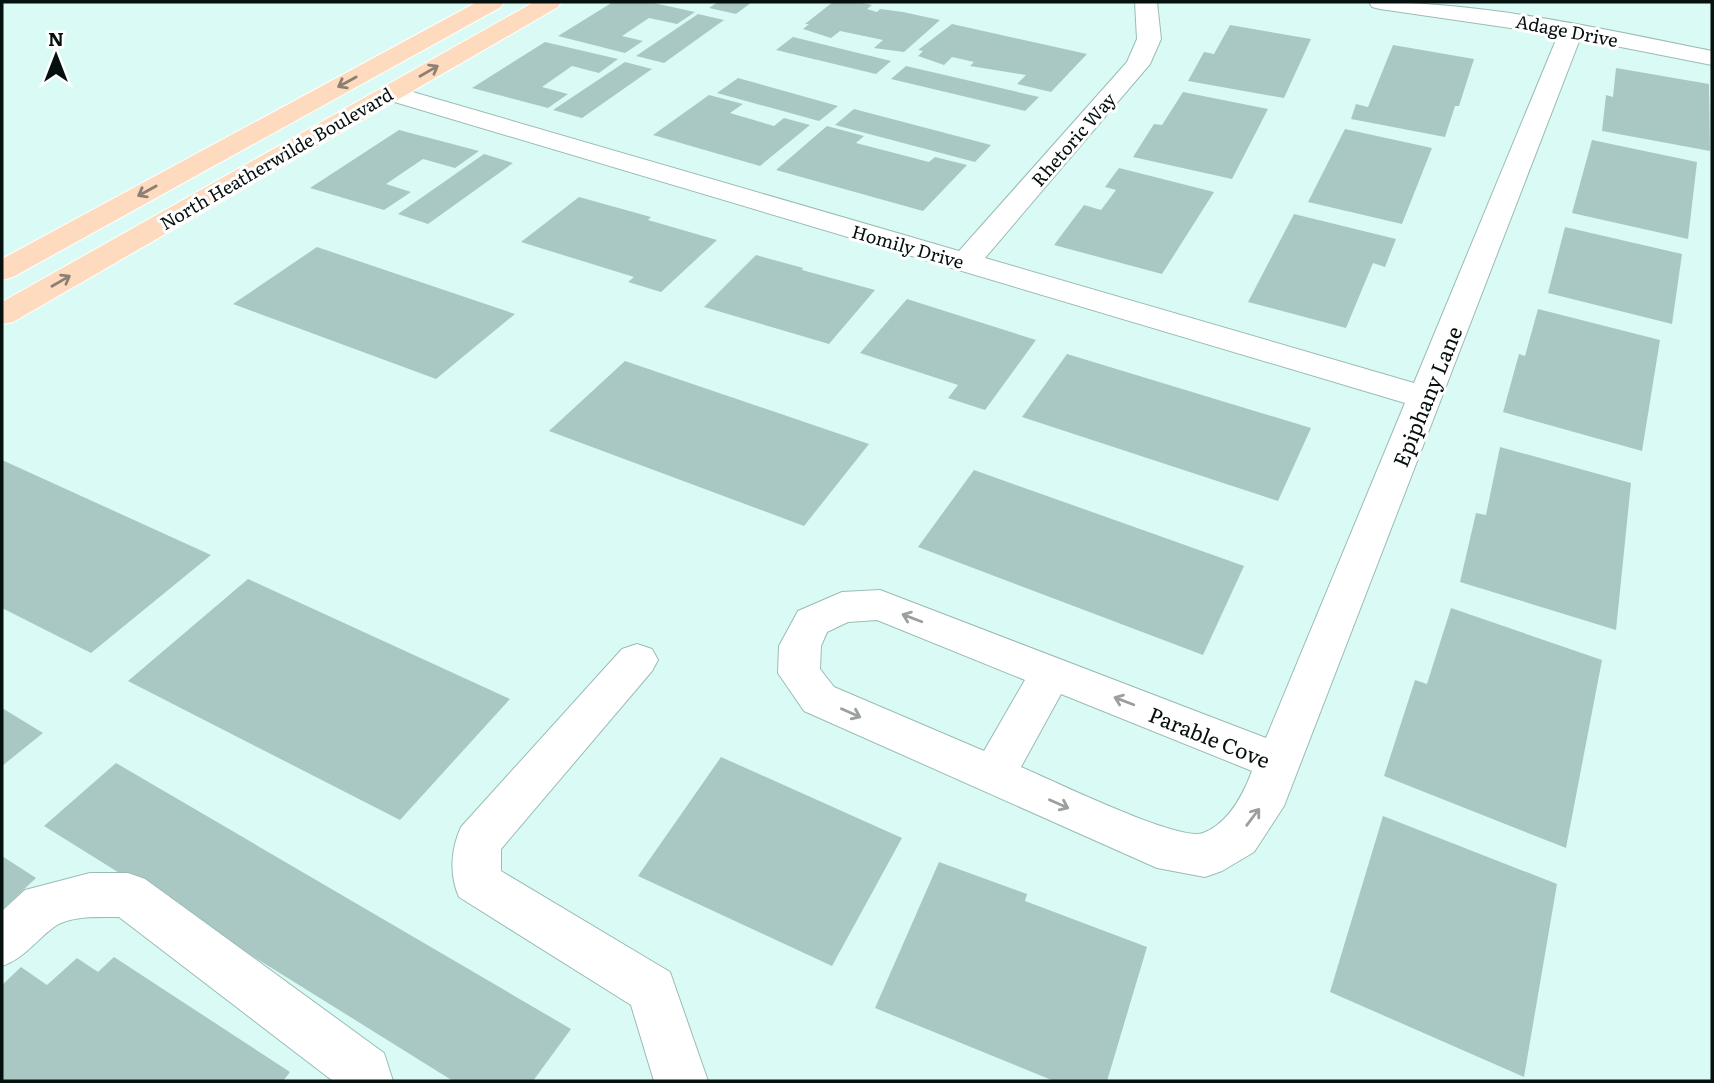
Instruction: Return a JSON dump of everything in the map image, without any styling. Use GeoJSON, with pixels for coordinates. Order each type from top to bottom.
{"type":"FeatureCollection","features":[{"type":"Feature","properties":{"kind":"main road","name":"North Heatherwilde Boulevard"},"geometry":{"type":"LineString","coordinates":[[2,271],[492,2]]}},
{"type":"Feature","properties":{"kind":"main road","name":"North Heatherwilde Boulevard"},"geometry":{"type":"LineString","coordinates":[[2,315],[550,2]]}},
{"type":"Feature","properties":{"kind":"street","name":"Rhetoric Way"},"geometry":{"type":"LineString","coordinates":[[965,263],[1138,64],[1149,39],[1146,2]]}},
{"type":"Feature","properties":{"kind":"street","name":"Adage Drive"},"geometry":{"type":"LineString","coordinates":[[1380,2],[1441,8],[1572,30],[1712,58]]}},
{"type":"Feature","properties":{"kind":"street","name":"Epiphany Lane"},"geometry":{"type":"LineString","coordinates":[[1279,762],[1572,30]]}},
{"type":"Feature","properties":{"kind":"street","name":"Homily Drive"},"geometry":{"type":"LineString","coordinates":[[390,93],[1426,398]]}},
{"type":"Feature","properties":{"kind":"street","name":"Parable Cove"},"geometry":{"type":"LineString","coordinates":[[880,606],[1279,762],[1261,806],[1237,838],[1206,856],[1157,847],[819,699],[799,673],[800,646],[812,622],[842,607],[880,606]]}},
{"type":"Feature","properties":{"kind":"street"},"geometry":{"type":"LineString","coordinates":[[637,660],[478,842],[476,882],[652,989],[681,1081]]}},
{"type":"Feature","properties":{"kind":"street"},"geometry":{"type":"LineString","coordinates":[[993,776],[1051,672]]}},
{"type":"Feature","properties":{"kind":"street"},"geometry":{"type":"LineString","coordinates":[[2,943],[42,906],[90,895],[128,895],[365,1072],[366,1081]]}},
{"type":"Feature","properties":{"kind":"building"},"geometry":{"type":"Polygon","coordinates":[[[613,2],[649,2],[695,12],[677,24],[649,18],[622,36],[643,41],[625,53],[558,36],[613,2]]]}},
{"type":"Feature","properties":{"kind":"building"},"geometry":{"type":"Polygon","coordinates":[[[718,2],[752,2],[736,14],[709,8],[718,2]]]}},
{"type":"Feature","properties":{"kind":"building"},"geometry":{"type":"Polygon","coordinates":[[[833,2],[857,2],[872,5],[867,9],[877,12],[880,9],[940,20],[904,52],[874,48],[883,40],[840,31],[831,38],[803,29],[809,24],[805,24],[833,2]]]}},
{"type":"Feature","properties":{"kind":"building"},"geometry":{"type":"Polygon","coordinates":[[[698,14],[724,20],[664,63],[636,56],[698,14]]]}},
{"type":"Feature","properties":{"kind":"building"},"geometry":{"type":"Polygon","coordinates":[[[952,24],[1087,54],[1051,92],[1017,84],[1026,75],[970,66],[974,62],[952,57],[944,65],[918,56],[923,51],[918,50],[952,24]]]}},
{"type":"Feature","properties":{"kind":"building"},"geometry":{"type":"Polygon","coordinates":[[[1230,25],[1311,39],[1284,98],[1188,81],[1204,52],[1214,54],[1230,25]]]}},
{"type":"Feature","properties":{"kind":"building"},"geometry":{"type":"Polygon","coordinates":[[[793,37],[891,61],[876,74],[776,50],[793,37]]]}},
{"type":"Feature","properties":{"kind":"building"},"geometry":{"type":"Polygon","coordinates":[[[545,42],[618,59],[599,73],[572,66],[542,87],[568,94],[548,108],[472,88],[545,42]]]}},
{"type":"Feature","properties":{"kind":"building"},"geometry":{"type":"Polygon","coordinates":[[[1393,45],[1474,59],[1459,106],[1455,106],[1445,137],[1351,119],[1356,104],[1368,107],[1393,45]]]}},
{"type":"Feature","properties":{"kind":"building"},"geometry":{"type":"Polygon","coordinates":[[[625,62],[652,69],[582,118],[553,110],[625,62]]]}},
{"type":"Feature","properties":{"kind":"building"},"geometry":{"type":"Polygon","coordinates":[[[906,66],[1039,97],[1025,111],[891,79],[906,66]]]}},
{"type":"Feature","properties":{"kind":"building"},"geometry":{"type":"Polygon","coordinates":[[[1616,68],[1709,84],[1710,151],[1602,131],[1606,95],[1613,97],[1616,68]]]}},
{"type":"Feature","properties":{"kind":"building"},"geometry":{"type":"Polygon","coordinates":[[[738,78],[838,106],[819,121],[717,93],[738,78]]]}},
{"type":"Feature","properties":{"kind":"building"},"geometry":{"type":"Polygon","coordinates":[[[1183,92],[1268,109],[1232,179],[1133,157],[1154,124],[1162,125],[1183,92]]]}},
{"type":"Feature","properties":{"kind":"building"},"geometry":{"type":"Polygon","coordinates":[[[709,95],[743,104],[730,113],[774,126],[784,118],[810,125],[760,166],[653,135],[709,95]]]}},
{"type":"Feature","properties":{"kind":"building"},"geometry":{"type":"Polygon","coordinates":[[[854,109],[991,145],[975,162],[835,125],[854,109]]]}},
{"type":"Feature","properties":{"kind":"building"},"geometry":{"type":"Polygon","coordinates":[[[827,126],[864,136],[856,143],[929,162],[935,157],[967,165],[923,211],[776,170],[827,126]]]}},
{"type":"Feature","properties":{"kind":"building"},"geometry":{"type":"Polygon","coordinates":[[[1345,129],[1432,148],[1402,224],[1308,202],[1345,129]]]}},
{"type":"Feature","properties":{"kind":"building"},"geometry":{"type":"Polygon","coordinates":[[[399,130],[479,151],[455,168],[423,159],[386,184],[411,192],[384,210],[310,188],[399,130]]]}},
{"type":"Feature","properties":{"kind":"building"},"geometry":{"type":"Polygon","coordinates":[[[1592,140],[1697,162],[1688,239],[1572,213],[1592,140]]]}},
{"type":"Feature","properties":{"kind":"building"},"geometry":{"type":"Polygon","coordinates":[[[484,154],[513,163],[428,224],[398,214],[484,154]]]}},
{"type":"Feature","properties":{"kind":"building"},"geometry":{"type":"Polygon","coordinates":[[[1119,168],[1214,192],[1162,274],[1054,245],[1084,205],[1101,210],[1116,190],[1105,187],[1119,168]]]}},
{"type":"Feature","properties":{"kind":"building"},"geometry":{"type":"Polygon","coordinates":[[[579,197],[651,217],[648,220],[717,240],[661,292],[628,282],[634,277],[521,242],[579,197]]]}},
{"type":"Feature","properties":{"kind":"building"},"geometry":{"type":"Polygon","coordinates":[[[1294,214],[1396,239],[1385,267],[1373,263],[1346,328],[1248,302],[1294,214]]]}},
{"type":"Feature","properties":{"kind":"building"},"geometry":{"type":"Polygon","coordinates":[[[1565,227],[1682,254],[1672,324],[1548,293],[1565,227]]]}},
{"type":"Feature","properties":{"kind":"building"},"geometry":{"type":"Polygon","coordinates":[[[317,247],[515,314],[436,379],[233,304],[317,247]]]}},
{"type":"Feature","properties":{"kind":"building"},"geometry":{"type":"Polygon","coordinates":[[[756,255],[875,290],[829,344],[704,307],[756,255]]]}},
{"type":"Feature","properties":{"kind":"building"},"geometry":{"type":"Polygon","coordinates":[[[907,299],[1036,340],[985,410],[948,398],[958,385],[860,353],[907,299]]]}},
{"type":"Feature","properties":{"kind":"building"},"geometry":{"type":"Polygon","coordinates":[[[1538,309],[1660,340],[1642,451],[1503,412],[1519,354],[1525,356],[1538,309]]]}},
{"type":"Feature","properties":{"kind":"building"},"geometry":{"type":"Polygon","coordinates":[[[1067,354],[1311,428],[1278,501],[1022,417],[1067,354]]]}},
{"type":"Feature","properties":{"kind":"building"},"geometry":{"type":"Polygon","coordinates":[[[625,361],[869,444],[804,526],[549,431],[625,361]]]}},
{"type":"Feature","properties":{"kind":"building"},"geometry":{"type":"Polygon","coordinates":[[[1500,447],[1631,483],[1616,630],[1460,582],[1476,513],[1486,515],[1500,447]]]}},
{"type":"Feature","properties":{"kind":"building"},"geometry":{"type":"Polygon","coordinates":[[[2,460],[211,555],[91,653],[2,608],[2,460]]]}},
{"type":"Feature","properties":{"kind":"building"},"geometry":{"type":"Polygon","coordinates":[[[974,470],[1244,566],[1203,655],[918,547],[974,470]]]}},
{"type":"Feature","properties":{"kind":"building"},"geometry":{"type":"Polygon","coordinates":[[[248,579],[510,699],[400,820],[128,681],[248,579]]]}},
{"type":"Feature","properties":{"kind":"building"},"geometry":{"type":"Polygon","coordinates":[[[1451,608],[1602,660],[1566,848],[1384,776],[1415,680],[1427,684],[1451,608]]]}},
{"type":"Feature","properties":{"kind":"building"},"geometry":{"type":"Polygon","coordinates":[[[2,708],[43,733],[2,766],[2,708]]]}},
{"type":"Feature","properties":{"kind":"building"},"geometry":{"type":"Polygon","coordinates":[[[721,757],[902,838],[832,966],[638,876],[721,757]]]}},
{"type":"Feature","properties":{"kind":"building"},"geometry":{"type":"Polygon","coordinates":[[[116,763],[571,1029],[533,1081],[453,1081],[44,826],[116,763]]]}},
{"type":"Feature","properties":{"kind":"building"},"geometry":{"type":"Polygon","coordinates":[[[1383,816],[1557,884],[1524,1077],[1330,992],[1383,816]]]}},
{"type":"Feature","properties":{"kind":"building"},"geometry":{"type":"Polygon","coordinates":[[[2,856],[36,878],[2,910],[2,856]]]}},
{"type":"Feature","properties":{"kind":"building"},"geometry":{"type":"Polygon","coordinates":[[[939,862],[1027,894],[1025,901],[1147,947],[1107,1081],[1054,1081],[875,1008],[939,862]]]}},
{"type":"Feature","properties":{"kind":"building"},"geometry":{"type":"Polygon","coordinates":[[[114,957],[290,1072],[283,1081],[2,1081],[2,985],[21,967],[47,985],[77,958],[98,972],[114,957]]]}}]}
